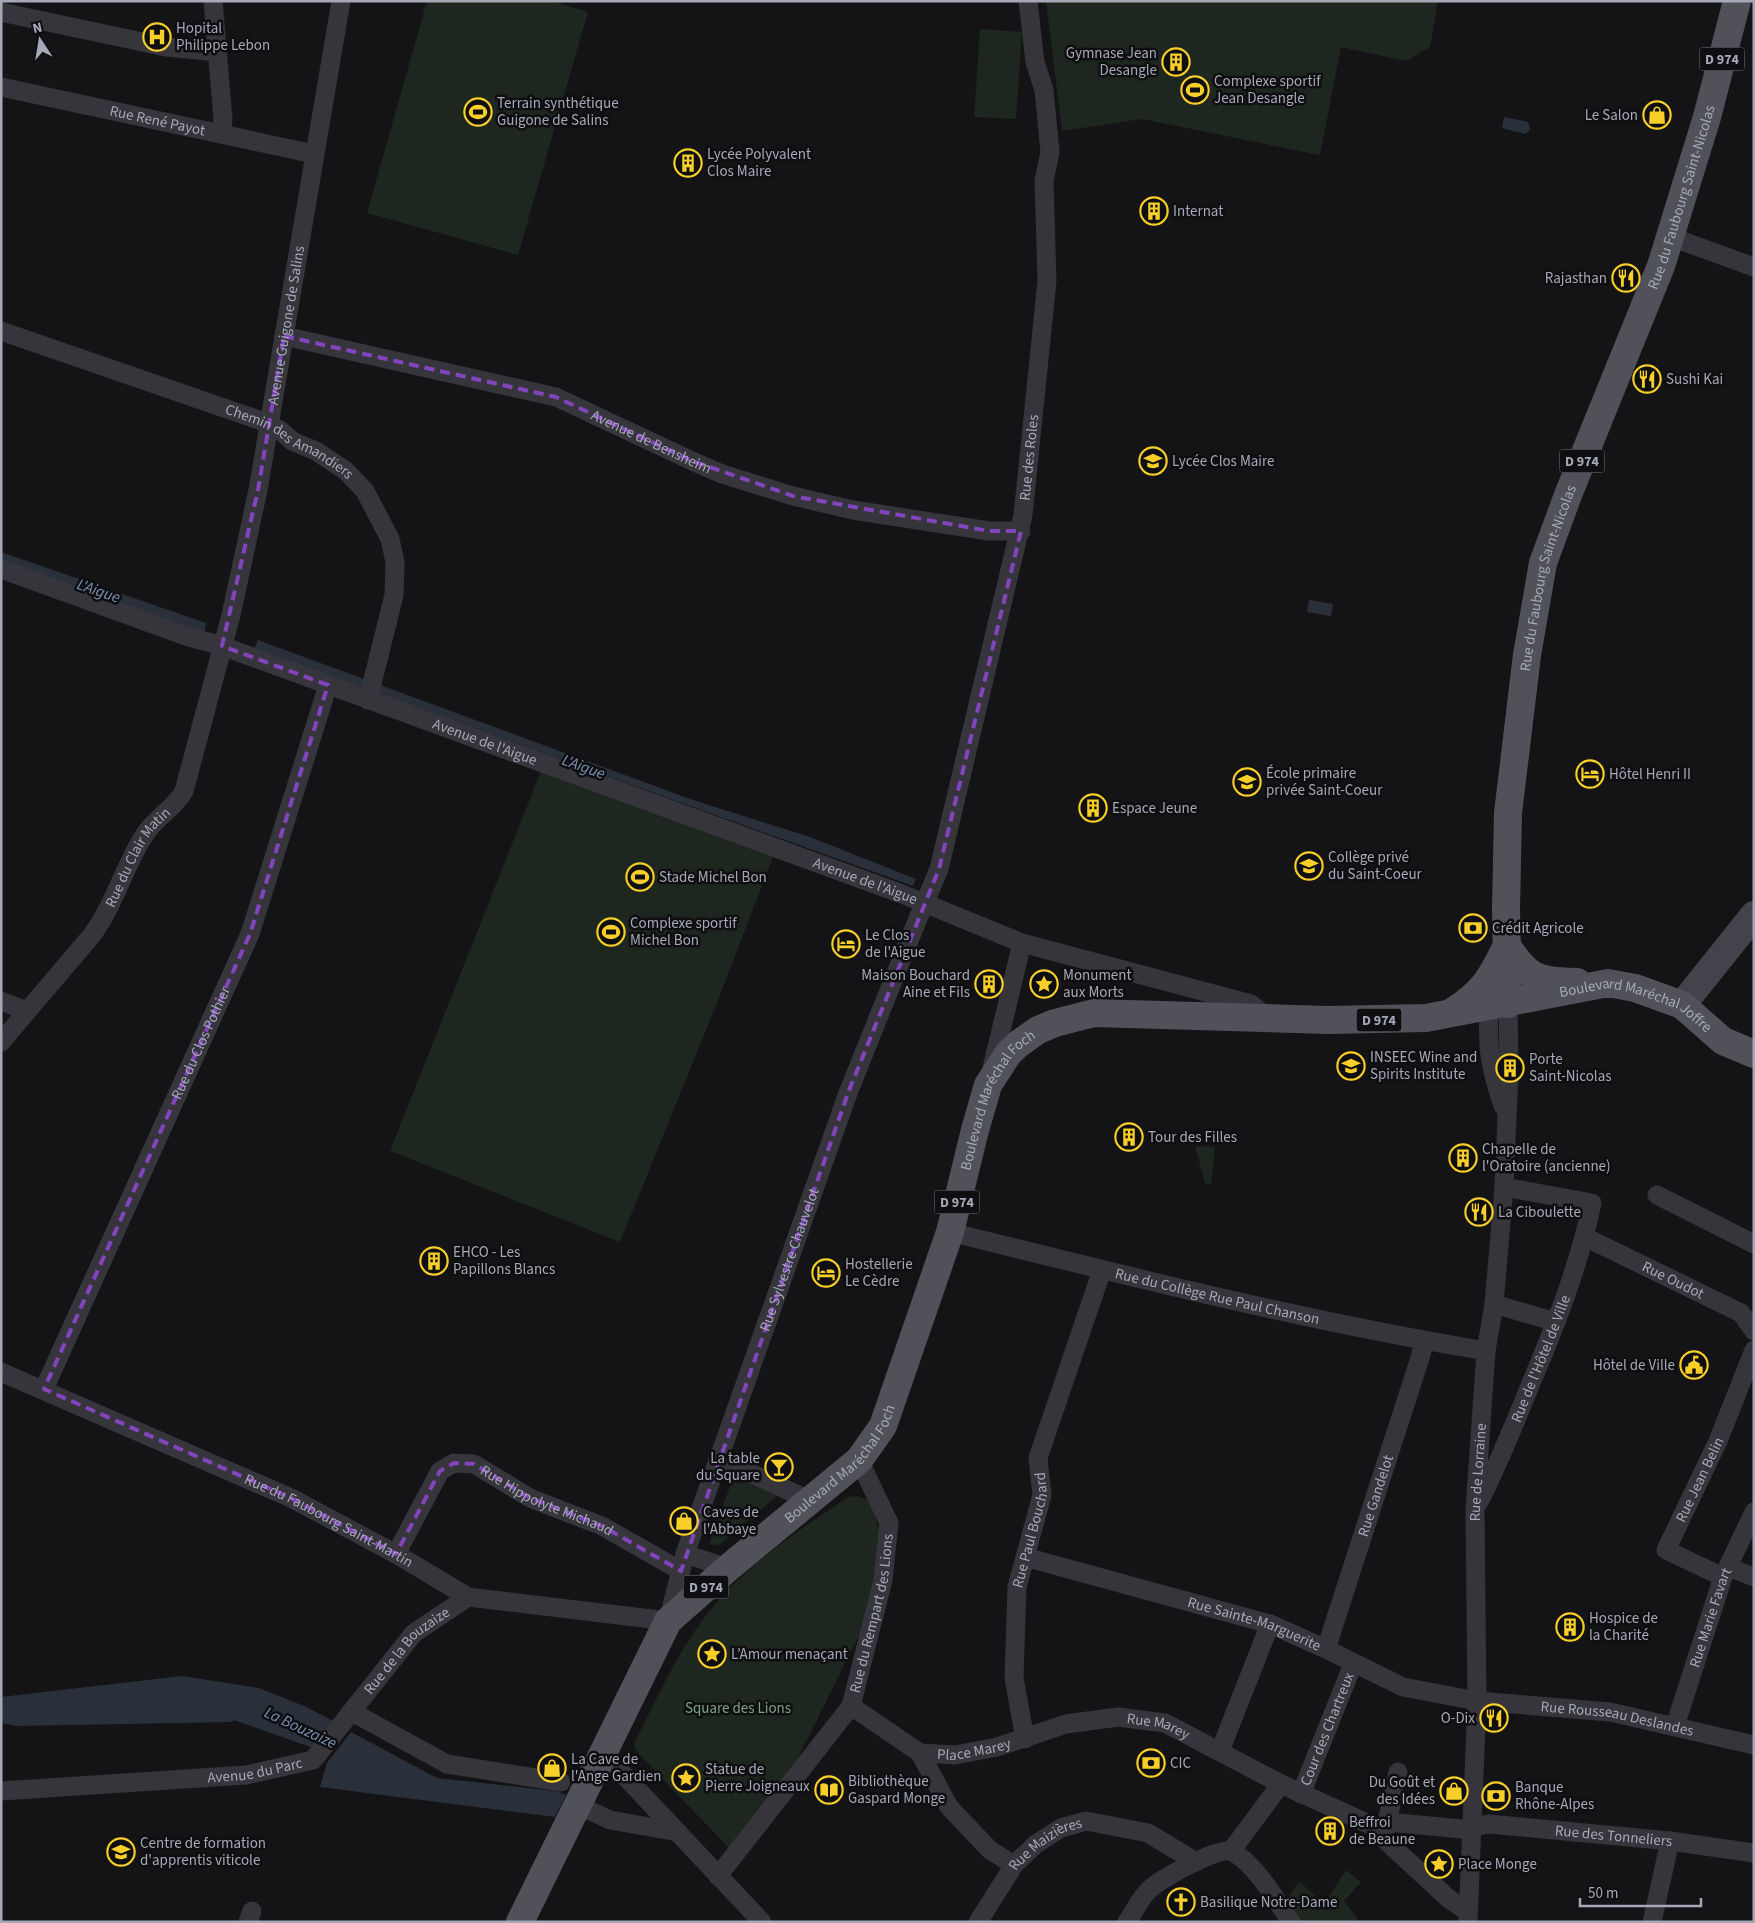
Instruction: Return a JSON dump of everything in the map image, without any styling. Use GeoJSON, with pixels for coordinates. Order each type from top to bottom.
{"type":"FeatureCollection","features":[{"type":"Feature","properties":{"kind":"main road","name":"Rue du Faubourg Saint-Nicolas"},"geometry":{"type":"LineString","coordinates":[[1499,1006],[1507,946],[1506,868],[1508,814],[1527,655],[1543,563],[1568,495],[1671,237],[1707,116],[1737,1]]}},
{"type":"Feature","properties":{"kind":"main road"},"geometry":{"type":"LineString","coordinates":[[1447,1016],[1465,1004],[1490,979],[1507,946],[1524,970],[1532,975],[1558,981],[1608,984]]}},
{"type":"Feature","properties":{"kind":"main road"},"geometry":{"type":"LineString","coordinates":[[1490,979],[1499,1006]]}},
{"type":"Feature","properties":{"kind":"main road","name":"Boulevard Maréchal Joffre"},"geometry":{"type":"LineString","coordinates":[[1499,1006],[1608,984],[1635,988],[1682,1005],[1723,1041],[1754,1054]]}},
{"type":"Feature","properties":{"kind":"main road","name":"Boulevard Maréchal Foch"},"geometry":{"type":"LineString","coordinates":[[604,1754],[668,1621],[728,1568],[811,1502],[859,1460],[882,1426],[890,1411],[950,1232],[974,1130],[988,1085],[1008,1054],[1026,1038],[1055,1023],[1094,1013],[1403,1020],[1447,1016],[1499,1006]]}},
{"type":"Feature","properties":{"kind":"main road","name":"D 974"},"geometry":{"type":"LineString","coordinates":[[520,1922],[604,1754]]}},
{"type":"Feature","properties":{"kind":"street"},"geometry":{"type":"LineString","coordinates":[[213,1],[223,118],[221,134]]}},
{"type":"Feature","properties":{"kind":"street","name":"Avenue Guigone de Salins"},"geometry":{"type":"LineString","coordinates":[[225,637],[258,490],[341,1]]}},
{"type":"Feature","properties":{"kind":"street","name":"Rue des Roles"},"geometry":{"type":"LineString","coordinates":[[926,903],[940,869],[1021,532],[1047,281],[1044,181],[1050,152],[1044,90],[1035,62],[1028,1]]}},
{"type":"Feature","properties":{"kind":"street"},"geometry":{"type":"LineString","coordinates":[[1,12],[166,47],[218,52]]}},
{"type":"Feature","properties":{"kind":"street","name":"Rue René Payot"},"geometry":{"type":"LineString","coordinates":[[1,86],[314,154]]}},
{"type":"Feature","properties":{"kind":"street"},"geometry":{"type":"LineString","coordinates":[[1671,237],[1754,267]]}},
{"type":"Feature","properties":{"kind":"street","name":"Chemin des Amandiers"},"geometry":{"type":"LineString","coordinates":[[1,331],[268,424],[292,441],[316,451],[346,471],[365,491],[390,539],[396,562],[396,579],[371,691]]}},
{"type":"Feature","properties":{"kind":"street","name":"Avenue de Bensheim"},"geometry":{"type":"LineString","coordinates":[[284,336],[556,397],[699,464],[793,496],[853,510],[979,529],[1021,532]]}},
{"type":"Feature","properties":{"kind":"street","name":"Avenue de l'Aigue"},"geometry":{"type":"LineString","coordinates":[[1,569],[186,636],[225,637],[328,685],[371,691],[926,903],[1022,943],[1251,1004],[1268,1018]]}},
{"type":"Feature","properties":{"kind":"street","name":"Rue du Clair Matin"},"geometry":{"type":"LineString","coordinates":[[1,1042],[103,920],[146,833],[158,818],[173,806],[184,791],[225,637]]}},
{"type":"Feature","properties":{"kind":"street","name":"Rue du Clos Pothier"},"geometry":{"type":"LineString","coordinates":[[44,1389],[250,934],[328,685]]}},
{"type":"Feature","properties":{"kind":"street","name":"Rue Sylvestre Chauvelot"},"geometry":{"type":"LineString","coordinates":[[668,1621],[683,1562],[848,1093],[916,921],[926,903]]}},
{"type":"Feature","properties":{"kind":"street"},"geometry":{"type":"LineString","coordinates":[[1682,1005],[1754,915]]}},
{"type":"Feature","properties":{"kind":"street"},"geometry":{"type":"LineString","coordinates":[[988,1085],[1022,943]]}},
{"type":"Feature","properties":{"kind":"street"},"geometry":{"type":"LineString","coordinates":[[1,1001],[26,1011]]}},
{"type":"Feature","properties":{"kind":"street","name":"Rue de Lorraine"},"geometry":{"type":"LineString","coordinates":[[1473,1828],[1477,1701],[1475,1510],[1486,1351],[1494,1304],[1504,1187],[1509,1068],[1499,1006]]}},
{"type":"Feature","properties":{"kind":"street","name":"Rue de Lorraine"},"geometry":{"type":"LineString","coordinates":[[1499,1006],[1488,1039],[1491,1068],[1507,1117]]}},
{"type":"Feature","properties":{"kind":"street"},"geometry":{"type":"LineString","coordinates":[[1004,1018],[1026,1038]]}},
{"type":"Feature","properties":{"kind":"street","name":"Rue de l'Hôtel de Ville"},"geometry":{"type":"LineString","coordinates":[[1475,1510],[1495,1470],[1556,1322],[1585,1237],[1592,1203],[1504,1187]]}},
{"type":"Feature","properties":{"kind":"street"},"geometry":{"type":"LineString","coordinates":[[1657,1196],[1754,1244]]}},
{"type":"Feature","properties":{"kind":"street","name":"Rue du Collège Rue Paul Chanson"},"geometry":{"type":"LineString","coordinates":[[950,1232],[1102,1270],[1319,1320],[1486,1351]]}},
{"type":"Feature","properties":{"kind":"street","name":"Rue Oudot"},"geometry":{"type":"LineString","coordinates":[[1585,1237],[1741,1313],[1754,1332]]}},
{"type":"Feature","properties":{"kind":"street","name":"Rue Paul Bouchard"},"geometry":{"type":"LineString","coordinates":[[1025,1739],[1014,1678],[1017,1587],[1042,1495],[1038,1458],[1102,1270]]}},
{"type":"Feature","properties":{"kind":"street"},"geometry":{"type":"LineString","coordinates":[[1494,1304],[1556,1322]]}},
{"type":"Feature","properties":{"kind":"street","name":"Rue Gandelot"},"geometry":{"type":"LineString","coordinates":[[1326,1649],[1424,1341]]}},
{"type":"Feature","properties":{"kind":"street","name":"Rue Jean Belin"},"geometry":{"type":"LineString","coordinates":[[1726,1572],[1666,1550],[1718,1441],[1754,1350]]}},
{"type":"Feature","properties":{"kind":"street","name":"Rue du Faubourg Saint-Martin"},"geometry":{"type":"LineString","coordinates":[[1,1372],[44,1389],[291,1498],[396,1554],[468,1597],[668,1621]]}},
{"type":"Feature","properties":{"kind":"street"},"geometry":{"type":"LineString","coordinates":[[720,1459],[811,1502]]}},
{"type":"Feature","properties":{"kind":"street","name":"Rue du Rempart des Lions"},"geometry":{"type":"LineString","coordinates":[[718,1876],[851,1706],[883,1580],[889,1523],[859,1460]]}},
{"type":"Feature","properties":{"kind":"street","name":"Rue Hippolyte Michaud"},"geometry":{"type":"LineString","coordinates":[[396,1554],[440,1470],[454,1463],[474,1464],[530,1498],[602,1526],[683,1562]]}},
{"type":"Feature","properties":{"kind":"street","name":"Rue Marie Favart"},"geometry":{"type":"LineString","coordinates":[[1675,1726],[1726,1572],[1754,1512]]}},
{"type":"Feature","properties":{"kind":"street","name":"Rue Sainte-Marguerite"},"geometry":{"type":"LineString","coordinates":[[1026,1557],[1270,1624],[1403,1687],[1477,1701]]}},
{"type":"Feature","properties":{"kind":"street","name":"D 974"},"geometry":{"type":"LineString","coordinates":[[683,1562],[728,1568]]}},
{"type":"Feature","properties":{"kind":"street"},"geometry":{"type":"LineString","coordinates":[[1726,1572],[1754,1577]]}},
{"type":"Feature","properties":{"kind":"street","name":"Rue de la Bouzaize"},"geometry":{"type":"LineString","coordinates":[[352,1712],[414,1633],[468,1597]]}},
{"type":"Feature","properties":{"kind":"street"},"geometry":{"type":"LineString","coordinates":[[1220,1751],[1270,1624]]}},
{"type":"Feature","properties":{"kind":"street","name":"Cour des Chartreux"},"geometry":{"type":"LineString","coordinates":[[1301,1794],[1353,1664]]}},
{"type":"Feature","properties":{"kind":"street","name":"Rue Rousseau Deslandes"},"geometry":{"type":"LineString","coordinates":[[1477,1701],[1610,1712],[1754,1745]]}},
{"type":"Feature","properties":{"kind":"street","name":"Place Marey"},"geometry":{"type":"LineString","coordinates":[[851,1706],[920,1754],[949,1807],[990,1850],[1014,1866]]}},
{"type":"Feature","properties":{"kind":"street"},"geometry":{"type":"LineString","coordinates":[[352,1712],[447,1764],[561,1782]]}},
{"type":"Feature","properties":{"kind":"street","name":"Avenue du Parc"},"geometry":{"type":"LineString","coordinates":[[1,1791],[246,1776],[312,1760],[352,1712]]}},
{"type":"Feature","properties":{"kind":"street","name":"Rue Marey"},"geometry":{"type":"LineString","coordinates":[[1025,1739],[1066,1724],[1118,1717],[1165,1722],[1281,1784]]}},
{"type":"Feature","properties":{"kind":"street","name":"Place Marey"},"geometry":{"type":"LineString","coordinates":[[920,1754],[955,1755],[997,1748],[1025,1739]]}},
{"type":"Feature","properties":{"kind":"street"},"geometry":{"type":"LineString","coordinates":[[604,1754],[762,1922]]}},
{"type":"Feature","properties":{"kind":"street"},"geometry":{"type":"LineString","coordinates":[[1398,1772],[1383,1838],[1467,1916]]}},
{"type":"Feature","properties":{"kind":"street"},"geometry":{"type":"LineString","coordinates":[[1231,1851],[1281,1784],[1301,1794],[1386,1827],[1473,1828],[1467,1916]]}},
{"type":"Feature","properties":{"kind":"street"},"geometry":{"type":"LineString","coordinates":[[578,1805],[610,1820],[678,1832]]}},
{"type":"Feature","properties":{"kind":"street","name":"Rue Maizières"},"geometry":{"type":"LineString","coordinates":[[978,1922],[1014,1866],[1036,1844],[1061,1828],[1086,1821],[1148,1833],[1196,1862]]}},
{"type":"Feature","properties":{"kind":"street","name":"Rue des Tonneliers"},"geometry":{"type":"LineString","coordinates":[[1473,1828],[1489,1824],[1670,1841],[1754,1853]]}},
{"type":"Feature","properties":{"kind":"street"},"geometry":{"type":"LineString","coordinates":[[1652,1922],[1670,1841]]}},
{"type":"Feature","properties":{"kind":"street"},"geometry":{"type":"LineString","coordinates":[[1127,1922],[1149,1889],[1196,1862],[1224,1850],[1231,1851],[1257,1873],[1291,1922]]}},
{"type":"Feature","properties":{"kind":"highlighted area"},"geometry":{"type":"Polygon","coordinates":[[[284,336],[556,397],[692,461],[793,496],[989,531],[1021,531],[939,869],[848,1093],[681,1571],[602,1526],[530,1498],[474,1464],[454,1463],[440,1471],[396,1554],[291,1498],[44,1389],[250,934],[328,685],[222,646],[258,490],[284,336]]]}},
{"type":"Feature","properties":{"kind":"green space","name":"Terrain synthétique Guigone de Salins"},"geometry":{"type":"Polygon","coordinates":[[[427,1],[551,1],[588,12],[518,255],[367,213],[427,1]]]}},
{"type":"Feature","properties":{"kind":"green space","name":"Complexe sportif Jean Desangle"},"geometry":{"type":"Polygon","coordinates":[[[1046,1],[1438,1],[1430,47],[1406,61],[1341,47],[1320,155],[1142,119],[1062,131],[1046,1]]]}},
{"type":"Feature","properties":{"kind":"green space"},"geometry":{"type":"Polygon","coordinates":[[[980,29],[1022,32],[1016,119],[974,117],[980,29]]]}},
{"type":"Feature","properties":{"kind":"green space","name":"Complexe sportif Michel Bon"},"geometry":{"type":"Polygon","coordinates":[[[541,771],[773,857],[715,1008],[620,1242],[390,1151],[541,771]]]}},
{"type":"Feature","properties":{"kind":"green space"},"geometry":{"type":"Polygon","coordinates":[[[1195,1146],[1215,1147],[1211,1185],[1205,1183],[1195,1146]]]}},
{"type":"Feature","properties":{"kind":"green space"},"geometry":{"type":"Polygon","coordinates":[[[736,1470],[782,1492],[719,1545],[709,1544],[736,1470]]]}},
{"type":"Feature","properties":{"kind":"green space","name":"Square des Lions"},"geometry":{"type":"Polygon","coordinates":[[[857,1496],[868,1500],[873,1507],[880,1535],[871,1611],[788,1778],[731,1847],[728,1847],[636,1751],[634,1744],[688,1641],[726,1592],[775,1548],[848,1497],[857,1496]]]}},
{"type":"Feature","properties":{"kind":"green space"},"geometry":{"type":"Polygon","coordinates":[[[1346,1870],[1361,1882],[1344,1901],[1358,1919],[1353,1922],[1302,1922],[1285,1902],[1299,1881],[1324,1904],[1346,1870]]]}},
{"type":"Feature","properties":{"kind":"water"},"geometry":{"type":"Polygon","coordinates":[[[1504,117],[1528,122],[1530,130],[1525,134],[1502,128],[1504,117]]]}},
{"type":"Feature","properties":{"kind":"water","name":"L'Aigue"},"geometry":{"type":"Polygon","coordinates":[[[1,552],[206,623],[204,633],[1,562],[1,552]]]}},
{"type":"Feature","properties":{"kind":"water"},"geometry":{"type":"Polygon","coordinates":[[[1309,600],[1333,604],[1331,616],[1307,612],[1309,600]]]}},
{"type":"Feature","properties":{"kind":"water","name":"L'Aigue"},"geometry":{"type":"Polygon","coordinates":[[[258,640],[690,799],[810,837],[916,879],[913,886],[254,649],[258,640]]]}},
{"type":"Feature","properties":{"kind":"water","name":"La Bouzaize"},"geometry":{"type":"Polygon","coordinates":[[[182,1676],[259,1688],[304,1706],[337,1723],[316,1749],[234,1720],[232,1722],[16,1726],[1,1723],[1,1697],[182,1676]]]}},
{"type":"Feature","properties":{"kind":"water"},"geometry":{"type":"Polygon","coordinates":[[[351,1732],[437,1778],[555,1791],[566,1795],[555,1817],[320,1787],[327,1763],[351,1732]]]}},
{"type":"Feature","properties":{"kind":"place","name":"Hopital Philippe Lebon"},"geometry":{"type":"Point","coordinates":[157,37]}},
{"type":"Feature","properties":{"kind":"place","name":"Gymnase Jean Desangle"},"geometry":{"type":"Point","coordinates":[1176,62]}},
{"type":"Feature","properties":{"kind":"place","name":"Complexe sportif Jean Desangle"},"geometry":{"type":"Point","coordinates":[1195,90]}},
{"type":"Feature","properties":{"kind":"place","name":"Terrain synthétique Guigone de Salins"},"geometry":{"type":"Point","coordinates":[478,112]}},
{"type":"Feature","properties":{"kind":"place","name":"Le Salon"},"geometry":{"type":"Point","coordinates":[1657,115]}},
{"type":"Feature","properties":{"kind":"place","name":"Lycée Polyvalent Clos Maire"},"geometry":{"type":"Point","coordinates":[688,163]}},
{"type":"Feature","properties":{"kind":"place","name":"Internat"},"geometry":{"type":"Point","coordinates":[1154,211]}},
{"type":"Feature","properties":{"kind":"place","name":"Rajasthan"},"geometry":{"type":"Point","coordinates":[1626,278]}},
{"type":"Feature","properties":{"kind":"place","name":"Sushi Kai"},"geometry":{"type":"Point","coordinates":[1647,379]}},
{"type":"Feature","properties":{"kind":"place","name":"Lycée Clos Maire"},"geometry":{"type":"Point","coordinates":[1153,461]}},
{"type":"Feature","properties":{"kind":"place","name":"Hôtel Henri II"},"geometry":{"type":"Point","coordinates":[1590,774]}},
{"type":"Feature","properties":{"kind":"place","name":"École primaire privée Saint-Coeur"},"geometry":{"type":"Point","coordinates":[1247,782]}},
{"type":"Feature","properties":{"kind":"place","name":"Espace Jeune"},"geometry":{"type":"Point","coordinates":[1093,808]}},
{"type":"Feature","properties":{"kind":"place","name":"Collège privé du Saint-Coeur"},"geometry":{"type":"Point","coordinates":[1309,866]}},
{"type":"Feature","properties":{"kind":"place","name":"Stade Michel Bon"},"geometry":{"type":"Point","coordinates":[640,877]}},
{"type":"Feature","properties":{"kind":"place","name":"Crédit Agricole"},"geometry":{"type":"Point","coordinates":[1473,928]}},
{"type":"Feature","properties":{"kind":"place","name":"Complexe sportif Michel Bon"},"geometry":{"type":"Point","coordinates":[611,932]}},
{"type":"Feature","properties":{"kind":"place","name":"Le Clos de l'Aigue"},"geometry":{"type":"Point","coordinates":[846,944]}},
{"type":"Feature","properties":{"kind":"place","name":"Maison Bouchard Aine et Fils"},"geometry":{"type":"Point","coordinates":[989,984]}},
{"type":"Feature","properties":{"kind":"place","name":"Monument aux Morts"},"geometry":{"type":"Point","coordinates":[1044,984]}},
{"type":"Feature","properties":{"kind":"place","name":"INSEEC Wine and Spirits Institute"},"geometry":{"type":"Point","coordinates":[1351,1066]}},
{"type":"Feature","properties":{"kind":"place","name":"Porte Saint-Nicolas"},"geometry":{"type":"Point","coordinates":[1510,1068]}},
{"type":"Feature","properties":{"kind":"place","name":"Tour des Filles"},"geometry":{"type":"Point","coordinates":[1129,1137]}},
{"type":"Feature","properties":{"kind":"place","name":"Chapelle de l'Oratoire (ancienne)"},"geometry":{"type":"Point","coordinates":[1463,1158]}},
{"type":"Feature","properties":{"kind":"place","name":"La Ciboulette"},"geometry":{"type":"Point","coordinates":[1479,1212]}},
{"type":"Feature","properties":{"kind":"place","name":"EHCO - Les Papillons Blancs"},"geometry":{"type":"Point","coordinates":[434,1261]}},
{"type":"Feature","properties":{"kind":"place","name":"Hostellerie Le Cèdre"},"geometry":{"type":"Point","coordinates":[826,1273]}},
{"type":"Feature","properties":{"kind":"place","name":"Hôtel de Ville"},"geometry":{"type":"Point","coordinates":[1694,1365]}},
{"type":"Feature","properties":{"kind":"place","name":"La table du Square"},"geometry":{"type":"Point","coordinates":[779,1467]}},
{"type":"Feature","properties":{"kind":"place","name":"Caves de l'Abbaye"},"geometry":{"type":"Point","coordinates":[684,1521]}},
{"type":"Feature","properties":{"kind":"place","name":"Hospice de la Charité"},"geometry":{"type":"Point","coordinates":[1570,1627]}},
{"type":"Feature","properties":{"kind":"place","name":"L’Amour menaçant"},"geometry":{"type":"Point","coordinates":[712,1654]}},
{"type":"Feature","properties":{"kind":"place","name":"O-Dix"},"geometry":{"type":"Point","coordinates":[1494,1718]}},
{"type":"Feature","properties":{"kind":"place","name":"CIC"},"geometry":{"type":"Point","coordinates":[1151,1763]}},
{"type":"Feature","properties":{"kind":"place","name":"La Cave de l'Ange Gardien"},"geometry":{"type":"Point","coordinates":[552,1768]}},
{"type":"Feature","properties":{"kind":"place","name":"Statue de Pierre Joigneaux"},"geometry":{"type":"Point","coordinates":[686,1778]}},
{"type":"Feature","properties":{"kind":"place","name":"Bibliothèque Gaspard Monge"},"geometry":{"type":"Point","coordinates":[829,1790]}},
{"type":"Feature","properties":{"kind":"place","name":"Du Goût et des Idées"},"geometry":{"type":"Point","coordinates":[1454,1791]}},
{"type":"Feature","properties":{"kind":"place","name":"Banque Rhône-Alpes"},"geometry":{"type":"Point","coordinates":[1496,1796]}},
{"type":"Feature","properties":{"kind":"place","name":"Beffroi de Beaune"},"geometry":{"type":"Point","coordinates":[1330,1831]}},
{"type":"Feature","properties":{"kind":"place","name":"Centre de formation d'apprentis viticole"},"geometry":{"type":"Point","coordinates":[121,1852]}},
{"type":"Feature","properties":{"kind":"place","name":"Place Monge"},"geometry":{"type":"Point","coordinates":[1439,1864]}},
{"type":"Feature","properties":{"kind":"place","name":"Basilique Notre-Dame"},"geometry":{"type":"Point","coordinates":[1181,1902]}}]}
